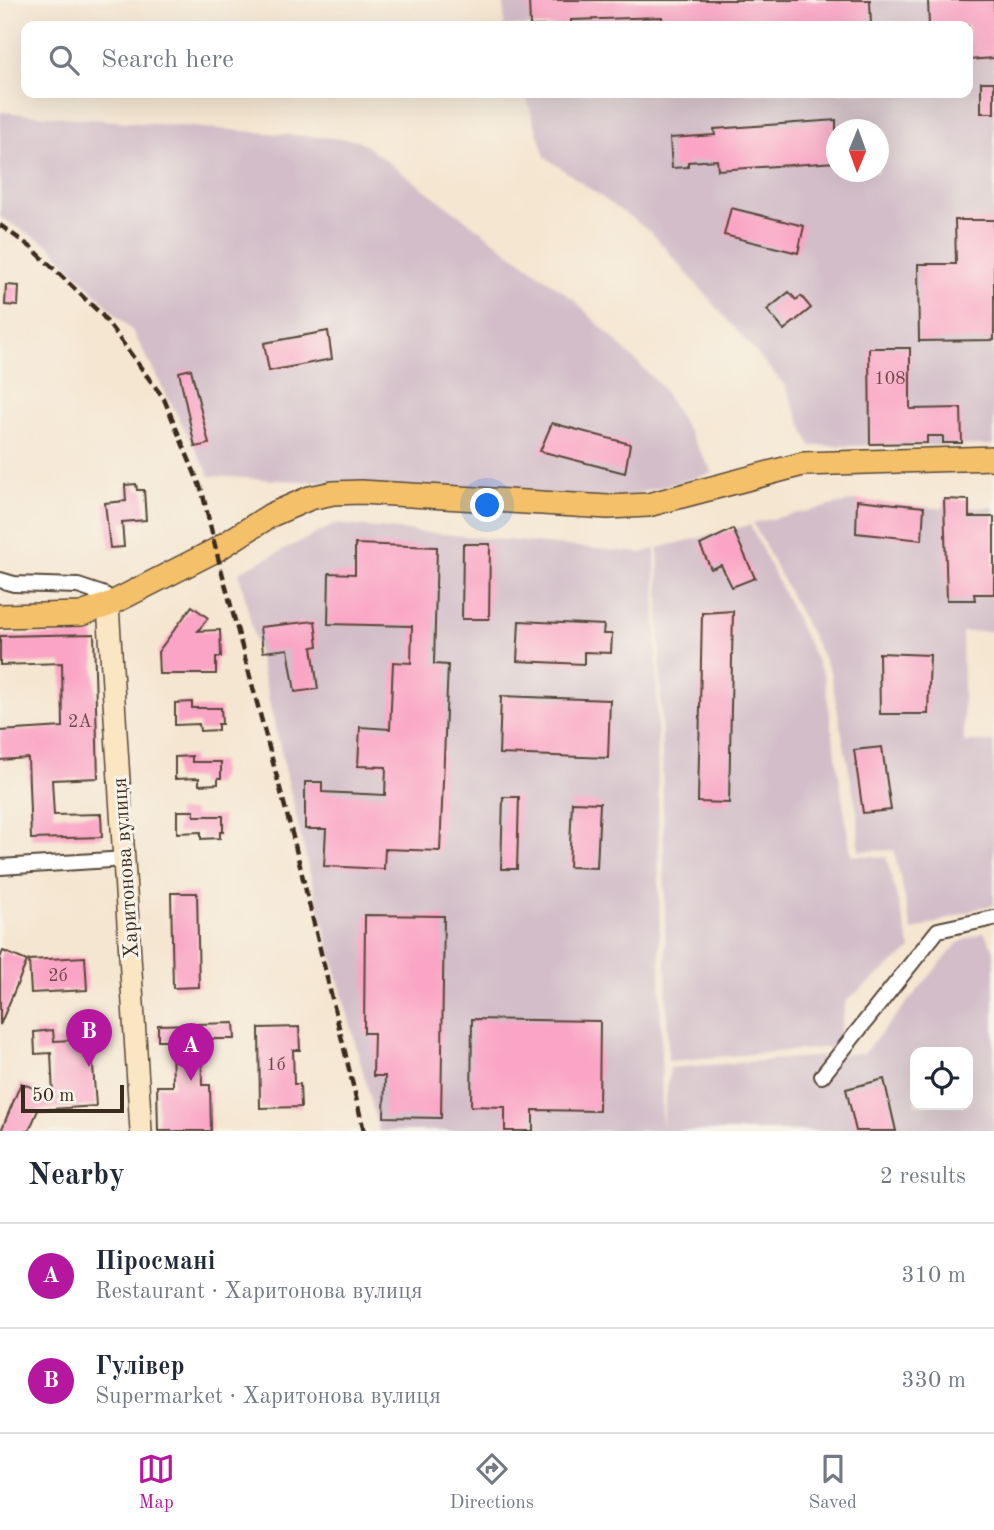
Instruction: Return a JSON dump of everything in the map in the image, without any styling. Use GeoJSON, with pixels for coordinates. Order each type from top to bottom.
{"type":"FeatureCollection","features":[{"type":"Feature","properties":{"kind":"main road"},"geometry":{"type":"LineString","coordinates":[[0,616],[81,614],[108,606],[216,550],[271,515],[310,498],[333,493],[361,492],[607,507],[648,505],[803,464],[994,458]]}},
{"type":"Feature","properties":{"kind":"street"},"geometry":{"type":"LineString","coordinates":[[0,580],[15,584],[78,586],[105,595],[108,606]]}},
{"type":"Feature","properties":{"kind":"street","name":"Харитонова вулиця"},"geometry":{"type":"LineString","coordinates":[[108,606],[141,1131]]}},
{"type":"Feature","properties":{"kind":"street"},"geometry":{"type":"LineString","coordinates":[[0,867],[125,859]]}},
{"type":"Feature","properties":{"kind":"street"},"geometry":{"type":"LineString","coordinates":[[822,1076],[938,930],[994,918]]}},
{"type":"Feature","properties":{"kind":"shaded area"},"geometry":{"type":"Polygon","coordinates":[[[504,0],[994,0],[994,445],[811,446],[785,386],[651,232],[545,157],[527,98],[973,98],[973,21],[504,21],[504,0]]]}},
{"type":"Feature","properties":{"kind":"shaded area"},"geometry":{"type":"Polygon","coordinates":[[[0,112],[358,140],[573,299],[661,386],[713,473],[616,499],[210,476],[133,332],[50,246],[0,217],[0,112]]]}},
{"type":"Feature","properties":{"kind":"shaded area"},"geometry":{"type":"Polygon","coordinates":[[[857,500],[933,508],[994,507],[994,631],[962,632],[964,742],[994,742],[994,905],[912,931],[894,850],[859,851],[858,817],[830,671],[753,523],[857,500]]]}},
{"type":"Feature","properties":{"kind":"shaded area"},"geometry":{"type":"Polygon","coordinates":[[[336,524],[641,553],[655,549],[662,1127],[670,1068],[864,1053],[958,943],[984,932],[994,950],[994,1131],[379,1131],[308,867],[239,572],[336,524]]]}},
{"type":"Feature","properties":{"kind":"shaded area"},"geometry":{"type":"Polygon","coordinates":[[[750,525],[824,676],[851,855],[886,857],[911,949],[846,1001],[837,1047],[668,1061],[658,548],[750,525]]]}},
{"type":"Feature","properties":{"kind":"building"},"geometry":{"type":"Polygon","coordinates":[[[529,0],[870,0],[871,21],[662,21],[662,17],[530,21],[529,0]]]}},
{"type":"Feature","properties":{"kind":"building"},"geometry":{"type":"Polygon","coordinates":[[[928,0],[994,0],[994,58],[973,60],[973,21],[929,21],[928,0]]]}},
{"type":"Feature","properties":{"kind":"building"},"geometry":{"type":"Polygon","coordinates":[[[981,82],[994,82],[994,113],[981,113],[981,82]]]}},
{"type":"Feature","properties":{"kind":"building"},"geometry":{"type":"Polygon","coordinates":[[[826,121],[826,163],[718,170],[717,160],[688,162],[688,167],[672,168],[670,138],[715,135],[714,129],[826,121]]]}},
{"type":"Feature","properties":{"kind":"building"},"geometry":{"type":"Polygon","coordinates":[[[731,208],[804,226],[798,253],[724,235],[731,208]]]}},
{"type":"Feature","properties":{"kind":"building"},"geometry":{"type":"Polygon","coordinates":[[[955,220],[994,220],[994,340],[919,341],[918,264],[956,264],[955,220]]]}},
{"type":"Feature","properties":{"kind":"building"},"geometry":{"type":"Polygon","coordinates":[[[6,285],[19,286],[18,306],[5,305],[6,285]]]}},
{"type":"Feature","properties":{"kind":"building"},"geometry":{"type":"Polygon","coordinates":[[[789,292],[796,300],[801,296],[811,308],[784,330],[767,310],[789,292]]]}},
{"type":"Feature","properties":{"kind":"building"},"geometry":{"type":"Polygon","coordinates":[[[328,331],[332,359],[269,371],[264,343],[328,331]]]}},
{"type":"Feature","properties":{"kind":"building"},"geometry":{"type":"Polygon","coordinates":[[[869,348],[910,348],[910,409],[961,408],[962,443],[943,443],[943,436],[927,436],[927,443],[870,444],[869,348]]]}},
{"type":"Feature","properties":{"kind":"building"},"geometry":{"type":"Polygon","coordinates":[[[191,369],[209,444],[195,447],[179,372],[191,369]]]}},
{"type":"Feature","properties":{"kind":"building"},"geometry":{"type":"Polygon","coordinates":[[[552,423],[630,444],[625,473],[540,451],[552,423]]]}},
{"type":"Feature","properties":{"kind":"building"},"geometry":{"type":"Polygon","coordinates":[[[136,484],[137,490],[144,490],[146,520],[122,522],[124,547],[110,548],[105,503],[126,501],[125,485],[136,484]]]}},
{"type":"Feature","properties":{"kind":"building"},"geometry":{"type":"Polygon","coordinates":[[[944,499],[969,500],[969,517],[994,517],[994,594],[974,594],[975,600],[947,600],[944,499]]]}},
{"type":"Feature","properties":{"kind":"building"},"geometry":{"type":"Polygon","coordinates":[[[857,500],[924,507],[922,540],[856,533],[857,500]]]}},
{"type":"Feature","properties":{"kind":"building"},"geometry":{"type":"Polygon","coordinates":[[[733,529],[755,578],[732,587],[721,565],[711,569],[700,545],[733,529]]]}},
{"type":"Feature","properties":{"kind":"building"},"geometry":{"type":"Polygon","coordinates":[[[355,544],[437,547],[434,664],[448,665],[440,851],[385,849],[384,869],[324,866],[326,829],[305,829],[305,782],[322,782],[322,792],[385,795],[386,767],[358,766],[360,727],[390,729],[393,662],[411,663],[412,626],[328,624],[329,573],[355,574],[355,544]]]}},
{"type":"Feature","properties":{"kind":"building"},"geometry":{"type":"Polygon","coordinates":[[[463,544],[490,544],[489,619],[462,619],[463,544]]]}},
{"type":"Feature","properties":{"kind":"building"},"geometry":{"type":"Polygon","coordinates":[[[192,606],[208,618],[198,631],[220,630],[221,657],[216,657],[216,674],[159,674],[158,652],[192,606]]]}},
{"type":"Feature","properties":{"kind":"building"},"geometry":{"type":"Polygon","coordinates":[[[733,611],[729,803],[698,802],[702,613],[733,611]]]}},
{"type":"Feature","properties":{"kind":"building"},"geometry":{"type":"Polygon","coordinates":[[[315,621],[318,646],[312,647],[318,689],[295,692],[288,649],[263,652],[260,627],[315,621]]]}},
{"type":"Feature","properties":{"kind":"building"},"geometry":{"type":"Polygon","coordinates":[[[519,621],[604,625],[603,634],[612,634],[611,653],[584,652],[584,664],[517,661],[519,621]]]}},
{"type":"Feature","properties":{"kind":"building"},"geometry":{"type":"Polygon","coordinates":[[[94,634],[98,778],[52,780],[54,815],[101,814],[102,837],[31,839],[28,758],[0,760],[0,731],[63,727],[62,663],[0,665],[0,636],[94,634]]]}},
{"type":"Feature","properties":{"kind":"building"},"geometry":{"type":"Polygon","coordinates":[[[879,653],[930,655],[928,714],[880,714],[879,653]]]}},
{"type":"Feature","properties":{"kind":"building"},"geometry":{"type":"Polygon","coordinates":[[[501,696],[610,700],[608,758],[499,754],[501,696]]]}},
{"type":"Feature","properties":{"kind":"building"},"geometry":{"type":"Polygon","coordinates":[[[192,702],[192,708],[221,708],[222,724],[218,724],[218,730],[200,731],[199,724],[175,725],[175,703],[192,702]]]}},
{"type":"Feature","properties":{"kind":"building"},"geometry":{"type":"Polygon","coordinates":[[[882,747],[891,810],[863,813],[854,750],[882,747]]]}},
{"type":"Feature","properties":{"kind":"building"},"geometry":{"type":"Polygon","coordinates":[[[192,756],[192,762],[221,762],[221,778],[218,778],[218,784],[199,785],[199,778],[175,779],[175,757],[192,756]]]}},
{"type":"Feature","properties":{"kind":"building"},"geometry":{"type":"Polygon","coordinates":[[[503,797],[519,797],[517,869],[501,869],[503,797]]]}},
{"type":"Feature","properties":{"kind":"building"},"geometry":{"type":"Polygon","coordinates":[[[572,802],[600,803],[597,868],[569,867],[572,802]]]}},
{"type":"Feature","properties":{"kind":"building"},"geometry":{"type":"Polygon","coordinates":[[[177,811],[194,811],[194,816],[223,816],[223,832],[220,832],[220,838],[201,839],[201,832],[177,833],[177,811]]]}},
{"type":"Feature","properties":{"kind":"building"},"geometry":{"type":"Polygon","coordinates":[[[171,893],[197,893],[199,987],[173,988],[171,893]]]}},
{"type":"Feature","properties":{"kind":"building"},"geometry":{"type":"Polygon","coordinates":[[[365,915],[444,916],[441,1118],[384,1117],[385,1076],[373,1076],[374,1033],[364,1033],[365,915]]]}},
{"type":"Feature","properties":{"kind":"building"},"geometry":{"type":"Polygon","coordinates":[[[3,951],[27,961],[0,1025],[0,958],[3,951]]]}},
{"type":"Feature","properties":{"kind":"building"},"geometry":{"type":"Polygon","coordinates":[[[85,957],[87,990],[31,993],[29,960],[85,957]]]}},
{"type":"Feature","properties":{"kind":"building"},"geometry":{"type":"Polygon","coordinates":[[[472,1019],[600,1021],[599,1111],[533,1110],[533,1131],[505,1131],[505,1107],[471,1106],[472,1019]]]}},
{"type":"Feature","properties":{"kind":"building"},"geometry":{"type":"Polygon","coordinates":[[[234,1023],[235,1039],[201,1039],[202,1085],[210,1085],[211,1131],[158,1131],[157,1086],[173,1086],[172,1040],[158,1040],[158,1025],[234,1023]]]}},
{"type":"Feature","properties":{"kind":"building"},"geometry":{"type":"Polygon","coordinates":[[[299,1027],[300,1050],[293,1050],[294,1084],[300,1084],[301,1107],[260,1108],[259,1028],[299,1027]]]}},
{"type":"Feature","properties":{"kind":"building"},"geometry":{"type":"Polygon","coordinates":[[[53,1030],[54,1041],[91,1039],[96,1106],[38,1110],[29,1131],[1,1131],[21,1083],[53,1096],[51,1053],[35,1054],[34,1032],[53,1030]]]}},
{"type":"Feature","properties":{"kind":"building"},"geometry":{"type":"Polygon","coordinates":[[[884,1079],[896,1131],[856,1131],[846,1089],[884,1079]]]}},
{"type":"Feature","properties":{"kind":"railway"},"geometry":{"type":"LineString","coordinates":[[0,225],[32,248],[102,315],[164,399],[202,491],[293,837],[364,1131]]}},
{"type":"Feature","properties":{"kind":"place","name":"Гулівер"},"geometry":{"type":"Point","coordinates":[89,1067]}},
{"type":"Feature","properties":{"kind":"place","name":"Піросмані"},"geometry":{"type":"Point","coordinates":[191,1081]}}]}
